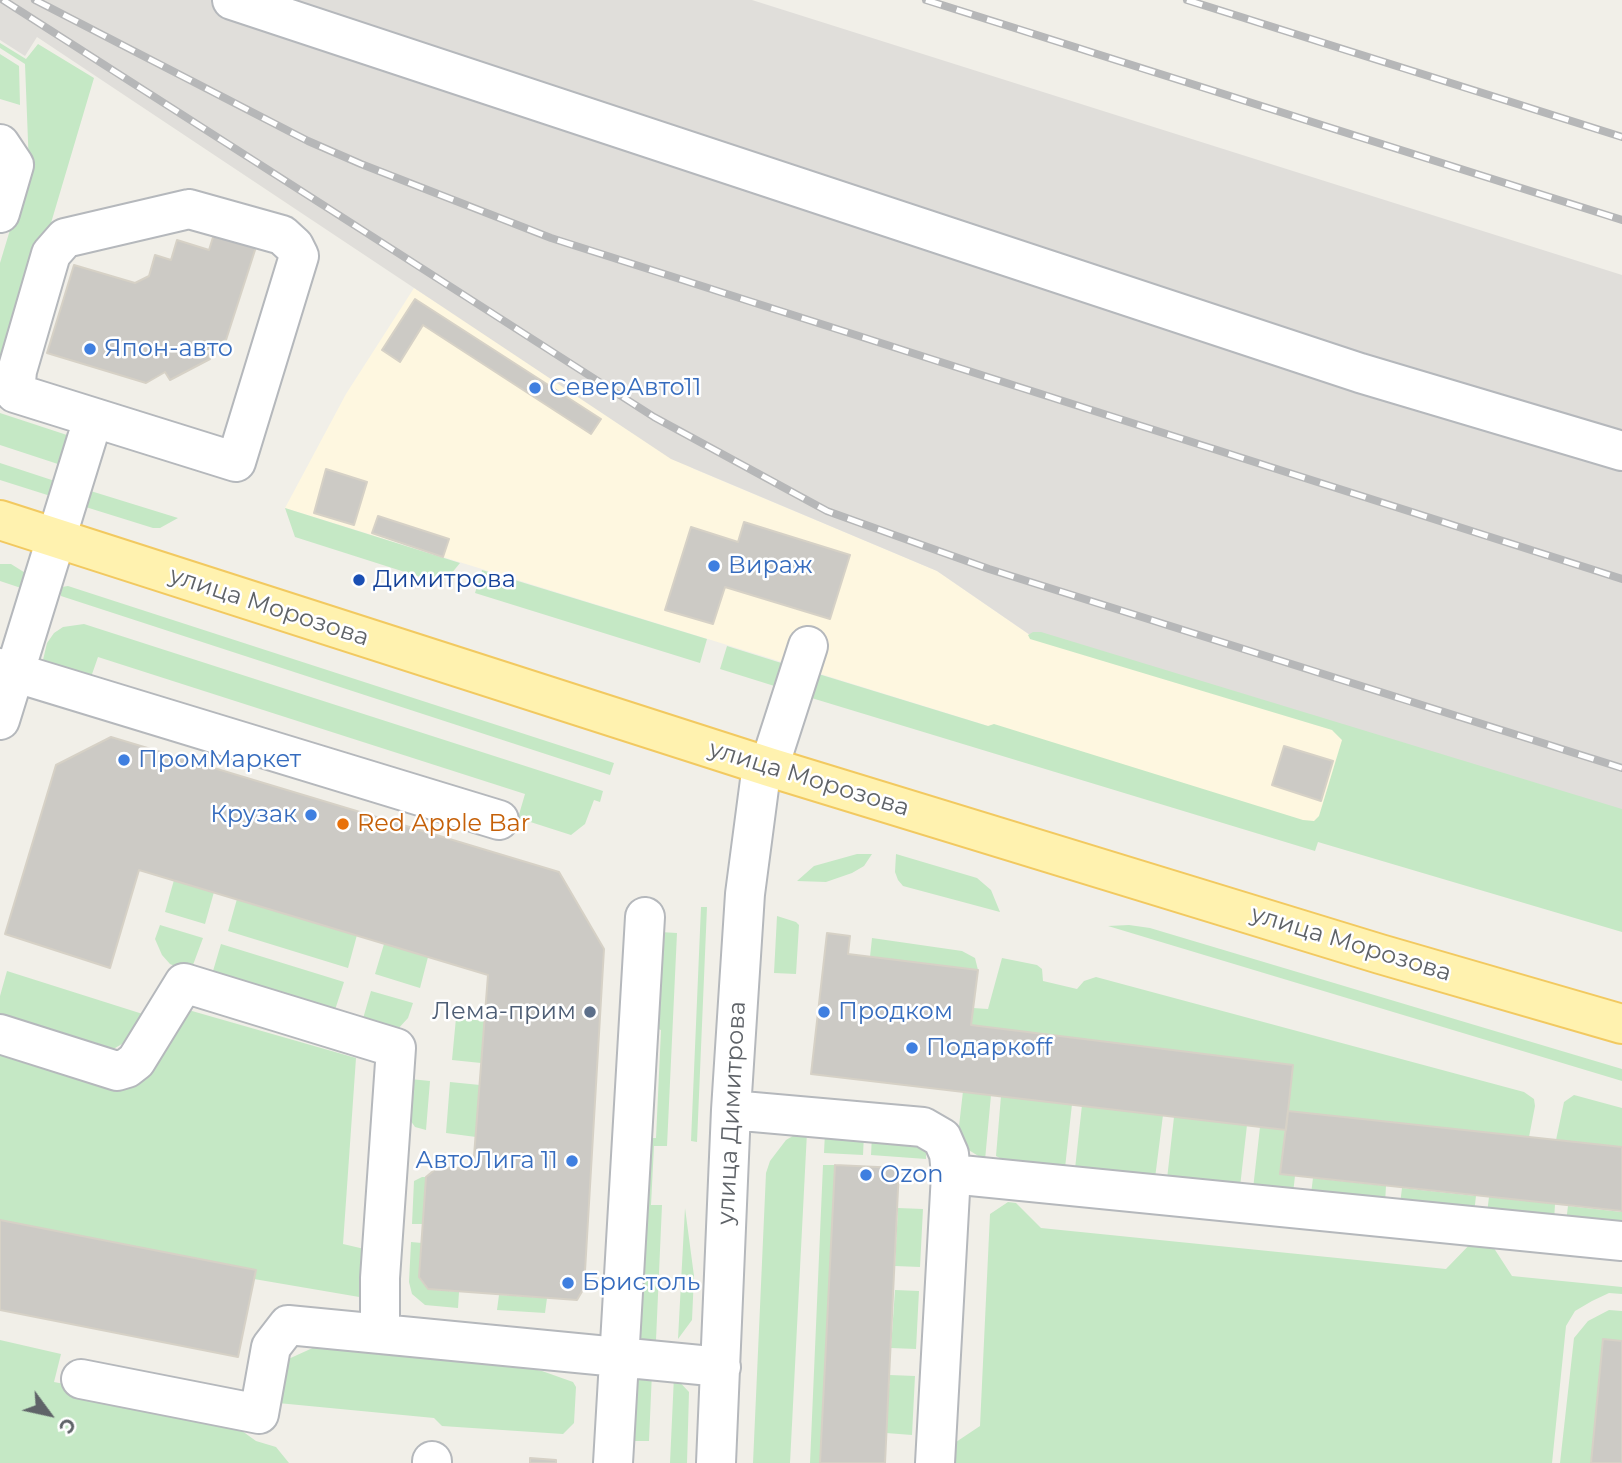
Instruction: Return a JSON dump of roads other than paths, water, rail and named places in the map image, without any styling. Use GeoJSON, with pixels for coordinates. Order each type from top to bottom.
{"type":"FeatureCollection","features":[{"type":"Feature","properties":{"kind":"main road","name":"улица Морозова"},"geometry":{"type":"LineString","coordinates":[[0,520],[766,766],[1380,954],[1622,1024]]}},
{"type":"Feature","properties":{"kind":"street"},"geometry":{"type":"LineString","coordinates":[[232,0],[1360,373],[1622,451]]}},
{"type":"Feature","properties":{"kind":"street"},"geometry":{"type":"LineString","coordinates":[[0,144],[14,165],[0,213]]}},
{"type":"Feature","properties":{"kind":"street"},"geometry":{"type":"LineString","coordinates":[[189,209],[282,235],[294,246],[299,256],[236,462],[93,419],[15,393],[17,371],[51,254],[65,238],[189,209]]}},
{"type":"Feature","properties":{"kind":"street"},"geometry":{"type":"LineString","coordinates":[[0,720],[7,671],[56,538],[93,419]]}},
{"type":"Feature","properties":{"kind":"street","name":"улица Димитрова"},"geometry":{"type":"LineString","coordinates":[[716,1463],[731,1110],[745,894],[766,766],[808,646]]}},
{"type":"Feature","properties":{"kind":"street"},"geometry":{"type":"LineString","coordinates":[[7,671],[499,820]]}},
{"type":"Feature","properties":{"kind":"street"},"geometry":{"type":"LineString","coordinates":[[613,1463],[645,917]]}},
{"type":"Feature","properties":{"kind":"street"},"geometry":{"type":"LineString","coordinates":[[0,1034],[117,1071],[127,1068],[135,1061],[184,984],[396,1048],[380,1278],[380,1334]]}},
{"type":"Feature","properties":{"kind":"street"},"geometry":{"type":"LineString","coordinates":[[731,1110],[923,1128],[942,1138],[949,1154],[951,1174],[935,1463]]}},
{"type":"Feature","properties":{"kind":"street"},"geometry":{"type":"LineString","coordinates":[[951,1174],[1622,1241]]}},
{"type":"Feature","properties":{"kind":"street"},"geometry":{"type":"LineString","coordinates":[[81,1379],[259,1414],[271,1347],[288,1325],[721,1367]]}},
{"type":"Feature","properties":{"kind":"railway"},"geometry":{"type":"LineString","coordinates":[[3,0],[654,417],[827,511],[989,569],[1622,768]]}},
{"type":"Feature","properties":{"kind":"railway"},"geometry":{"type":"LineString","coordinates":[[35,0],[308,141],[551,238],[1622,579]]}},
{"type":"Feature","properties":{"kind":"railway"},"geometry":{"type":"LineString","coordinates":[[926,0],[1622,220]]}},
{"type":"Feature","properties":{"kind":"railway"},"geometry":{"type":"LineString","coordinates":[[1187,0],[1622,137]]}},
{"type":"Feature","properties":{"kind":"place","name":"Япон-авто"},"geometry":{"type":"Point","coordinates":[90,349]}},
{"type":"Feature","properties":{"kind":"place","name":"СеверАвто11"},"geometry":{"type":"Point","coordinates":[535,388]}},
{"type":"Feature","properties":{"kind":"place","name":"Вираж"},"geometry":{"type":"Point","coordinates":[714,566]}},
{"type":"Feature","properties":{"kind":"place","name":"Димитрова"},"geometry":{"type":"Point","coordinates":[359,580]}},
{"type":"Feature","properties":{"kind":"place","name":"ПромМаркет"},"geometry":{"type":"Point","coordinates":[124,760]}},
{"type":"Feature","properties":{"kind":"place","name":"Крузак"},"geometry":{"type":"Point","coordinates":[311,815]}},
{"type":"Feature","properties":{"kind":"place","name":"Red Apple Bar"},"geometry":{"type":"Point","coordinates":[343,824]}},
{"type":"Feature","properties":{"kind":"place","name":"Лема-прим"},"geometry":{"type":"Point","coordinates":[590,1012]}},
{"type":"Feature","properties":{"kind":"place","name":"Продком"},"geometry":{"type":"Point","coordinates":[824,1012]}},
{"type":"Feature","properties":{"kind":"place","name":"Подаркоff"},"geometry":{"type":"Point","coordinates":[912,1048]}},
{"type":"Feature","properties":{"kind":"place","name":"АвтоЛига 11"},"geometry":{"type":"Point","coordinates":[572,1161]}},
{"type":"Feature","properties":{"kind":"place","name":"Ozon"},"geometry":{"type":"Point","coordinates":[866,1175]}},
{"type":"Feature","properties":{"kind":"place","name":"Бристоль"},"geometry":{"type":"Point","coordinates":[568,1283]}}]}
